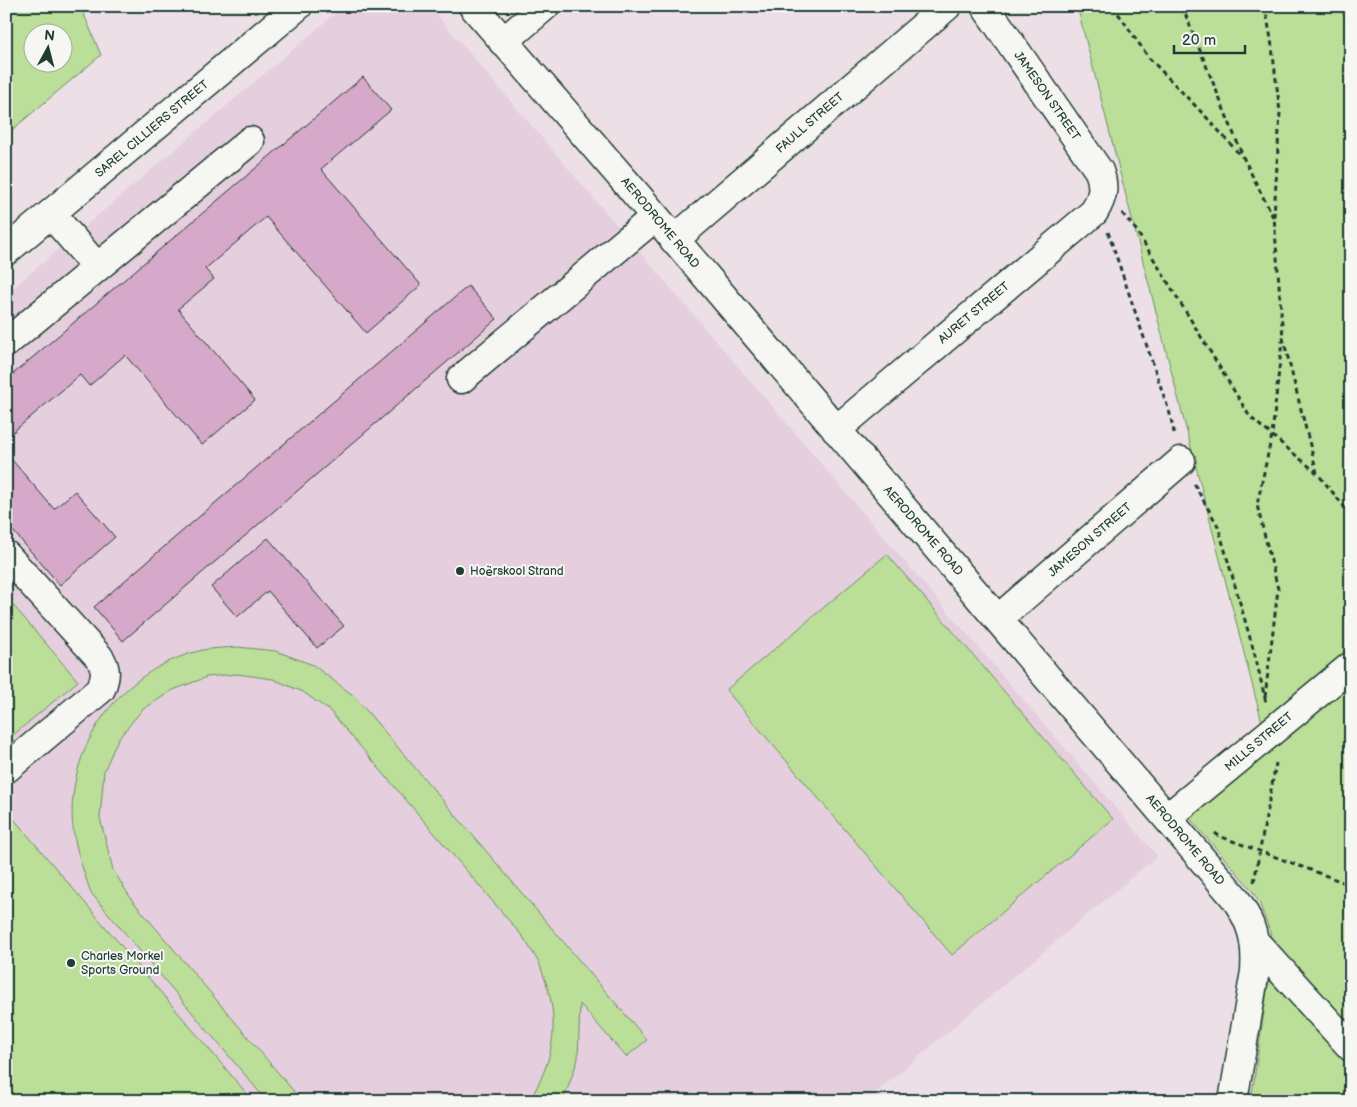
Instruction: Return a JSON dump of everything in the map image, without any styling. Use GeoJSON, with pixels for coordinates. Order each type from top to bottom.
{"type":"FeatureCollection","features":[{"type":"Feature","properties":{"kind":"street","name":"SAREL CILLIERS STREET"},"geometry":{"type":"LineString","coordinates":[[6,251],[298,6]]}},
{"type":"Feature","properties":{"kind":"street","name":"AERODROME ROAD"},"geometry":{"type":"LineString","coordinates":[[473,6],[1235,898],[1246,914],[1255,942],[1255,971],[1234,1101]]}},
{"type":"Feature","properties":{"kind":"street"},"geometry":{"type":"LineString","coordinates":[[504,42],[545,6]]}},
{"type":"Feature","properties":{"kind":"street","name":"FAULL STREET"},"geometry":{"type":"LineString","coordinates":[[674,240],[947,6]]}},
{"type":"Feature","properties":{"kind":"street","name":"JAMESON STREET"},"geometry":{"type":"LineString","coordinates":[[985,6],[1099,171],[1103,189]]}},
{"type":"Feature","properties":{"kind":"street"},"geometry":{"type":"LineString","coordinates":[[6,343],[250,141]]}},
{"type":"Feature","properties":{"kind":"street","name":"AURET STREET"},"geometry":{"type":"LineString","coordinates":[[836,430],[1088,217],[1099,204],[1103,189]]}},
{"type":"Feature","properties":{"kind":"street"},"geometry":{"type":"LineString","coordinates":[[51,214],[97,267]]}},
{"type":"Feature","properties":{"kind":"street"},"geometry":{"type":"LineString","coordinates":[[461,379],[655,217]]}},
{"type":"Feature","properties":{"kind":"street","name":"JAMESON STREET"},"geometry":{"type":"LineString","coordinates":[[998,619],[1181,461]]}},
{"type":"Feature","properties":{"kind":"street"},"geometry":{"type":"LineString","coordinates":[[6,555],[99,656],[105,666],[105,678],[101,689],[6,769]]}},
{"type":"Feature","properties":{"kind":"street","name":"MILLS STREET"},"geometry":{"type":"LineString","coordinates":[[1167,818],[1351,666]]}},
{"type":"Feature","properties":{"kind":"street"},"geometry":{"type":"LineString","coordinates":[[1255,942],[1351,1047]]}},
{"type":"Feature","properties":{"kind":"path"},"geometry":{"type":"LineString","coordinates":[[1112,6],[1149,58],[1244,159]]}},
{"type":"Feature","properties":{"kind":"path"},"geometry":{"type":"LineString","coordinates":[[1182,6],[1244,159],[1274,217]]}},
{"type":"Feature","properties":{"kind":"path"},"geometry":{"type":"LineString","coordinates":[[1265,6],[1280,112],[1274,217],[1283,338],[1317,473]]}},
{"type":"Feature","properties":{"kind":"path"},"geometry":{"type":"LineString","coordinates":[[1103,189],[1136,230],[1250,417],[1317,473],[1351,515]]}},
{"type":"Feature","properties":{"kind":"path"},"geometry":{"type":"LineString","coordinates":[[1088,217],[1107,229],[1170,414],[1181,461],[1218,526],[1256,659],[1277,758],[1258,869],[1246,914]]}},
{"type":"Feature","properties":{"kind":"path"},"geometry":{"type":"LineString","coordinates":[[1265,700],[1278,589],[1257,506],[1272,435],[1283,338]]}},
{"type":"Feature","properties":{"kind":"path"},"geometry":{"type":"LineString","coordinates":[[1211,830],[1219,836],[1351,885]]}},
{"type":"Feature","properties":{"kind":"shaded area","name":"Hoërskool Strand"},"geometry":{"type":"Polygon","coordinates":[[[344,6],[429,6],[1157,856],[866,1101],[253,1101],[6,809],[6,294],[344,6]]]}},
{"type":"Feature","properties":{"kind":"green space"},"geometry":{"type":"Polygon","coordinates":[[[6,6],[79,6],[101,55],[6,135],[6,6]]]}},
{"type":"Feature","properties":{"kind":"green space"},"geometry":{"type":"Polygon","coordinates":[[[1077,6],[1338,6],[1351,27],[1351,1101],[1251,1101],[1273,950],[1270,932],[1259,902],[1251,889],[1180,807],[1265,734],[1077,6]]]}},
{"type":"Feature","properties":{"kind":"green space"},"geometry":{"type":"Polygon","coordinates":[[[887,554],[1113,819],[952,955],[726,690],[887,554]]]}},
{"type":"Feature","properties":{"kind":"green space"},"geometry":{"type":"Polygon","coordinates":[[[6,597],[78,681],[6,741],[6,597]]]}},
{"type":"Feature","properties":{"kind":"green space"},"geometry":{"type":"Polygon","coordinates":[[[237,647],[276,651],[313,665],[354,696],[647,1040],[626,1057],[580,1004],[578,1059],[566,1093],[561,1101],[529,1101],[549,1058],[552,1043],[553,1014],[540,965],[523,937],[330,711],[303,692],[273,679],[237,674],[207,677],[173,690],[142,710],[118,739],[104,771],[100,818],[113,870],[132,900],[302,1101],[267,1101],[91,893],[78,853],[72,822],[75,783],[82,756],[94,731],[109,708],[128,688],[151,672],[176,659],[203,650],[237,647]]]}},
{"type":"Feature","properties":{"kind":"green space","name":"Charles Morkel Sports Ground"},"geometry":{"type":"Polygon","coordinates":[[[14,819],[253,1101],[6,1101],[6,826],[14,819]]]}},
{"type":"Feature","properties":{"kind":"building"},"geometry":{"type":"Polygon","coordinates":[[[363,77],[391,110],[321,169],[421,285],[366,333],[266,217],[205,269],[214,279],[178,309],[255,400],[202,445],[125,355],[89,386],[80,375],[6,438],[6,380],[363,77]]]}},
{"type":"Feature","properties":{"kind":"building"},"geometry":{"type":"Polygon","coordinates":[[[468,286],[497,319],[123,641],[94,607],[468,286]]]}},
{"type":"Feature","properties":{"kind":"building"},"geometry":{"type":"Polygon","coordinates":[[[6,453],[54,509],[75,491],[115,537],[60,585],[6,523],[6,453]]]}},
{"type":"Feature","properties":{"kind":"building"},"geometry":{"type":"Polygon","coordinates":[[[268,538],[344,626],[317,648],[268,591],[237,617],[211,587],[268,538]]]}},
{"type":"Feature","properties":{"kind":"place","name":"Hoërskool Strand"},"geometry":{"type":"Point","coordinates":[460,571]}},
{"type":"Feature","properties":{"kind":"place","name":"Charles Morkel Sports Ground"},"geometry":{"type":"Point","coordinates":[71,963]}}]}
